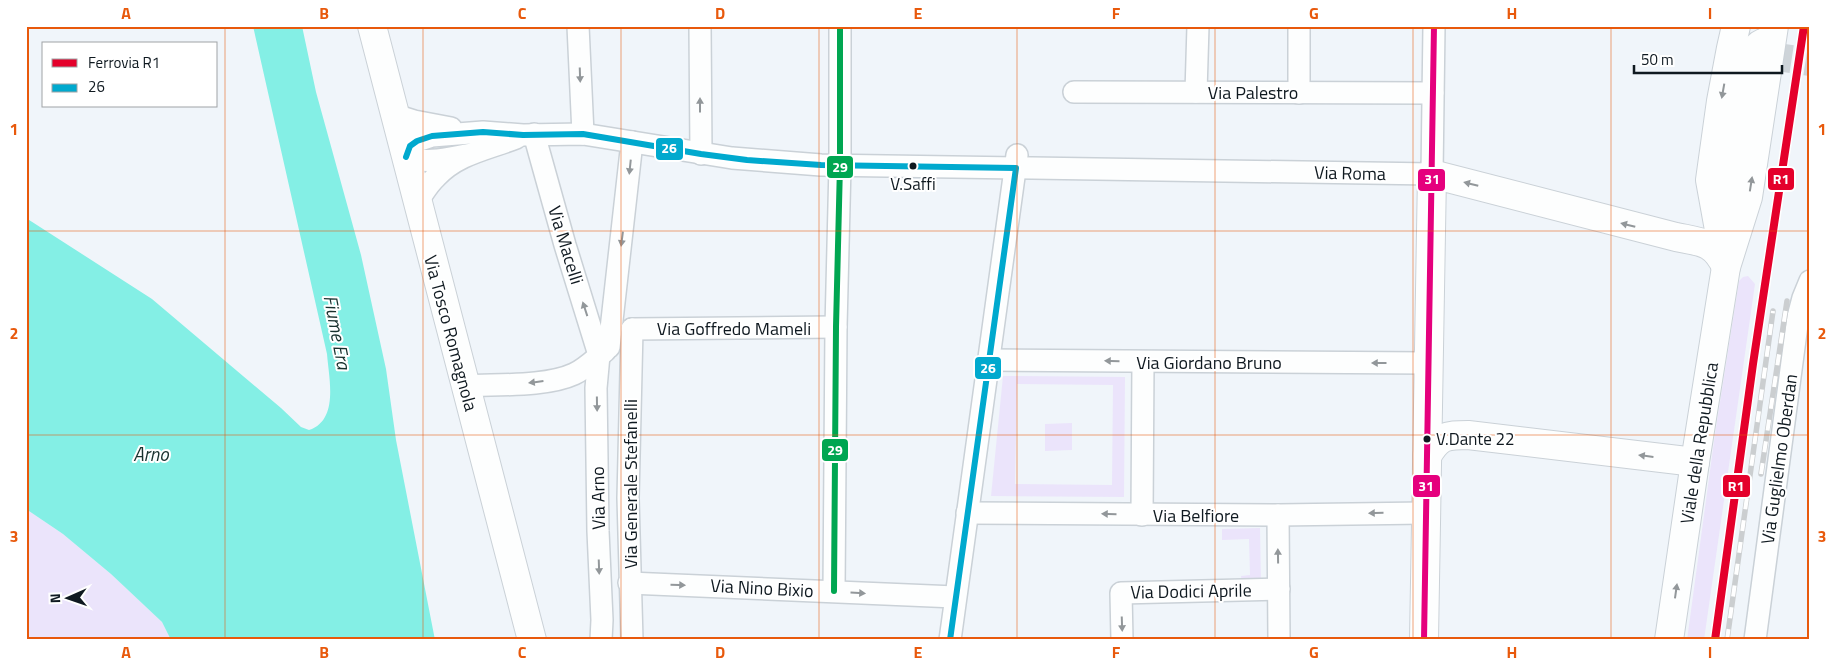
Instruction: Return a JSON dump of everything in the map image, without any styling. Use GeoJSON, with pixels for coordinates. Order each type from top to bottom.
{"type":"FeatureCollection","features":[{"type":"Feature","properties":{"kind":"street","name":"Via Tosco Romagnola"},"geometry":{"type":"LineString","coordinates":[[372,26],[532,640]]}},
{"type":"Feature","properties":{"kind":"street"},"geometry":{"type":"LineString","coordinates":[[578,26],[583,134]]}},
{"type":"Feature","properties":{"kind":"street"},"geometry":{"type":"LineString","coordinates":[[700,26],[701,154]]}},
{"type":"Feature","properties":{"kind":"street"},"geometry":{"type":"LineString","coordinates":[[834,591],[840,26]]}},
{"type":"Feature","properties":{"kind":"street"},"geometry":{"type":"LineString","coordinates":[[1196,92],[1198,26]]}},
{"type":"Feature","properties":{"kind":"street"},"geometry":{"type":"LineString","coordinates":[[1298,26],[1299,93]]}},
{"type":"Feature","properties":{"kind":"street"},"geometry":{"type":"LineString","coordinates":[[1424,640],[1434,26]]}},
{"type":"Feature","properties":{"kind":"street"},"geometry":{"type":"LineString","coordinates":[[1676,237],[1692,230],[1702,219],[1710,180],[1724,83],[1736,26]]}},
{"type":"Feature","properties":{"kind":"street"},"geometry":{"type":"LineString","coordinates":[[1729,257],[1732,176],[1761,44]]}},
{"type":"Feature","properties":{"kind":"street"},"geometry":{"type":"LineString","coordinates":[[1729,257],[1748,196],[1761,44]]}},
{"type":"Feature","properties":{"kind":"street","name":"Via Palestro"},"geometry":{"type":"LineString","coordinates":[[1074,92],[1433,93]]}},
{"type":"Feature","properties":{"kind":"street"},"geometry":{"type":"LineString","coordinates":[[395,115],[422,122],[483,132],[529,135]]}},
{"type":"Feature","properties":{"kind":"street"},"geometry":{"type":"LineString","coordinates":[[483,132],[427,137],[413,144],[406,156],[418,160],[435,161],[466,155],[529,135]]}},
{"type":"Feature","properties":{"kind":"street","name":"Via Roma"},"geometry":{"type":"LineString","coordinates":[[529,135],[583,134],[746,160],[840,165],[1017,161],[1432,174],[1676,237],[1703,242],[1729,257]]}},
{"type":"Feature","properties":{"kind":"street","name":"Via Macelli"},"geometry":{"type":"LineString","coordinates":[[529,135],[565,246],[604,351]]}},
{"type":"Feature","properties":{"kind":"street","name":"Via Arno"},"geometry":{"type":"LineString","coordinates":[[601,640],[596,378],[604,351],[627,191],[632,142]]}},
{"type":"Feature","properties":{"kind":"street"},"geometry":{"type":"LineString","coordinates":[[417,202],[440,172],[466,155]]}},
{"type":"Feature","properties":{"kind":"street"},"geometry":{"type":"LineString","coordinates":[[950,640],[1017,161]]}},
{"type":"Feature","properties":{"kind":"street"},"geometry":{"type":"LineString","coordinates":[[1710,180],[1729,257]]}},
{"type":"Feature","properties":{"kind":"street","name":"Viale della Repubblica"},"geometry":{"type":"LineString","coordinates":[[1670,640],[1695,462],[1729,257]]}},
{"type":"Feature","properties":{"kind":"street","name":"Via Guglielmo Oberdan"},"geometry":{"type":"LineString","coordinates":[[1754,640],[1798,317],[1810,281]]}},
{"type":"Feature","properties":{"kind":"street","name":"Via Goffredo Mameli"},"geometry":{"type":"LineString","coordinates":[[632,329],[836,327]]}},
{"type":"Feature","properties":{"kind":"street"},"geometry":{"type":"LineString","coordinates":[[466,386],[522,384],[567,377],[584,368],[632,329]]}},
{"type":"Feature","properties":{"kind":"street","name":"Via Generale Stefanelli"},"geometry":{"type":"LineString","coordinates":[[632,329],[628,498],[632,640]]}},
{"type":"Feature","properties":{"kind":"street","name":"Via Giordano Bruno"},"geometry":{"type":"LineString","coordinates":[[989,360],[1428,363]]}},
{"type":"Feature","properties":{"kind":"street"},"geometry":{"type":"LineString","coordinates":[[1142,514],[1143,362]]}},
{"type":"Feature","properties":{"kind":"street"},"geometry":{"type":"LineString","coordinates":[[1426,456],[1432,447],[1443,438],[1455,435],[1468,435],[1695,462]]}},
{"type":"Feature","properties":{"kind":"street","name":"Via Belfiore"},"geometry":{"type":"LineString","coordinates":[[967,514],[1278,515],[1425,512]]}},
{"type":"Feature","properties":{"kind":"street"},"geometry":{"type":"LineString","coordinates":[[1278,515],[1279,640]]}},
{"type":"Feature","properties":{"kind":"street","name":"Via Nino Bixio"},"geometry":{"type":"LineString","coordinates":[[630,583],[955,597]]}},
{"type":"Feature","properties":{"kind":"street","name":"Via Dodici Aprile"},"geometry":{"type":"LineString","coordinates":[[1122,640],[1121,593],[1279,590]]}},
{"type":"Feature","properties":{"kind":"shaded area"},"geometry":{"type":"Polygon","coordinates":[[[1748,276],[1755,284],[1704,640],[1687,640],[1715,434],[1739,281],[1743,277],[1748,276]]]}},
{"type":"Feature","properties":{"kind":"shaded area"},"geometry":{"type":"Polygon","coordinates":[[[1003,376],[1125,377],[1124,497],[991,496],[1003,376]],[[1017,384],[1015,484],[1112,485],[1113,385],[1017,384]]]}},
{"type":"Feature","properties":{"kind":"shaded area"},"geometry":{"type":"Polygon","coordinates":[[[1072,423],[1072,450],[1045,451],[1045,424],[1072,423]]]}},
{"type":"Feature","properties":{"kind":"shaded area"},"geometry":{"type":"Polygon","coordinates":[[[26,509],[63,534],[111,574],[162,622],[171,640],[26,640],[26,509]]]}},
{"type":"Feature","properties":{"kind":"shaded area"},"geometry":{"type":"Polygon","coordinates":[[[1260,528],[1261,585],[1242,586],[1241,576],[1250,575],[1249,539],[1222,540],[1222,529],[1260,528]]]}},
{"type":"Feature","properties":{"kind":"water","name":"Arno"},"geometry":{"type":"Polygon","coordinates":[[[253,26],[302,26],[316,92],[361,255],[386,369],[396,440],[435,640],[171,640],[162,622],[111,574],[63,534],[26,509],[26,218],[152,299],[301,427],[309,430],[318,425],[325,417],[330,398],[327,354],[253,26]]]}},
{"type":"Feature","properties":{"kind":"tunnel"},"geometry":{"type":"LineString","coordinates":[[1764,55],[1810,62]]}},
{"type":"Feature","properties":{"kind":"railway"},"geometry":{"type":"LineString","coordinates":[[1715,640],[1753,364],[1804,26]]}},
{"type":"Feature","properties":{"kind":"railway"},"geometry":{"type":"LineString","coordinates":[[1761,474],[1787,301]]}},
{"type":"Feature","properties":{"kind":"railway"},"geometry":{"type":"LineString","coordinates":[[1727,640],[1773,311]]}},
{"type":"Feature","properties":{"kind":"rail line","name":"R1"},"geometry":{"type":"LineString","coordinates":[[1715,640],[1753,364],[1804,26]]}},
{"type":"Feature","properties":{"kind":"transit line","name":"29"},"geometry":{"type":"LineString","coordinates":[[834,591],[840,26]]}},
{"type":"Feature","properties":{"kind":"transit line","name":"31"},"geometry":{"type":"LineString","coordinates":[[1424,640],[1434,26]]}},
{"type":"Feature","properties":{"kind":"transit line","name":"26"},"geometry":{"type":"LineString","coordinates":[[406,157],[410,146],[417,141],[432,136],[483,132],[523,135],[583,134],[747,160],[821,165],[1016,168],[950,640]]}},
{"type":"Feature","properties":{"kind":"place","name":"V.Saffi"},"geometry":{"type":"Point","coordinates":[913,166]}},
{"type":"Feature","properties":{"kind":"place","name":"V.Dante 22"},"geometry":{"type":"Point","coordinates":[1427,439]}},
{"type":"Feature","properties":{"kind":"water label","name":"Fiume Era"},"geometry":{"type":"Point","coordinates":[338,332]}}]}
